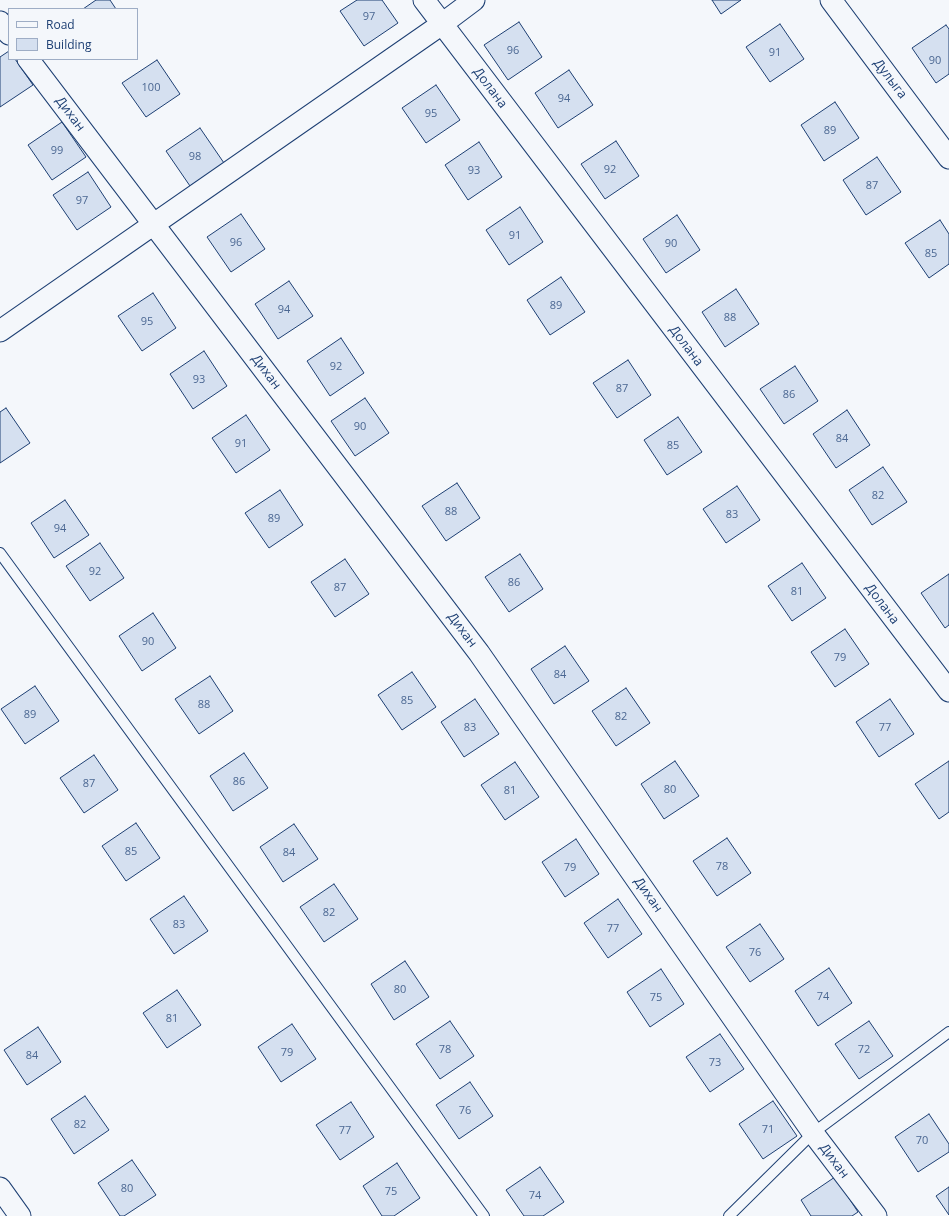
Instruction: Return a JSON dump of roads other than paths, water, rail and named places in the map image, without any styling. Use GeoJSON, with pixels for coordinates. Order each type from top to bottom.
{"type":"FeatureCollection","features":[{"type":"Feature","properties":{"kind":"street","name":"Долана"},"geometry":{"type":"LineString","coordinates":[[424,0],[949,691]]}},
{"type":"Feature","properties":{"kind":"street"},"geometry":{"type":"LineString","coordinates":[[0,331],[442,24],[474,0]]}},
{"type":"Feature","properties":{"kind":"street","name":"Дулыга"},"geometry":{"type":"LineString","coordinates":[[830,0],[949,158]]}},
{"type":"Feature","properties":{"kind":"street"},"geometry":{"type":"LineString","coordinates":[[0,22],[8,33]]}},
{"type":"Feature","properties":{"kind":"street","name":"Дихан"},"geometry":{"type":"LineString","coordinates":[[29,60],[479,653],[813,1133],[876,1216]]}},
{"type":"Feature","properties":{"kind":"street"},"geometry":{"type":"LineString","coordinates":[[0,1188],[20,1216]]}},
{"type":"Feature","properties":{"kind":"lane"},"geometry":{"type":"LineString","coordinates":[[0,553],[484,1216]]}},
{"type":"Feature","properties":{"kind":"lane"},"geometry":{"type":"LineString","coordinates":[[730,1216],[813,1133],[949,1032]]}}]}
